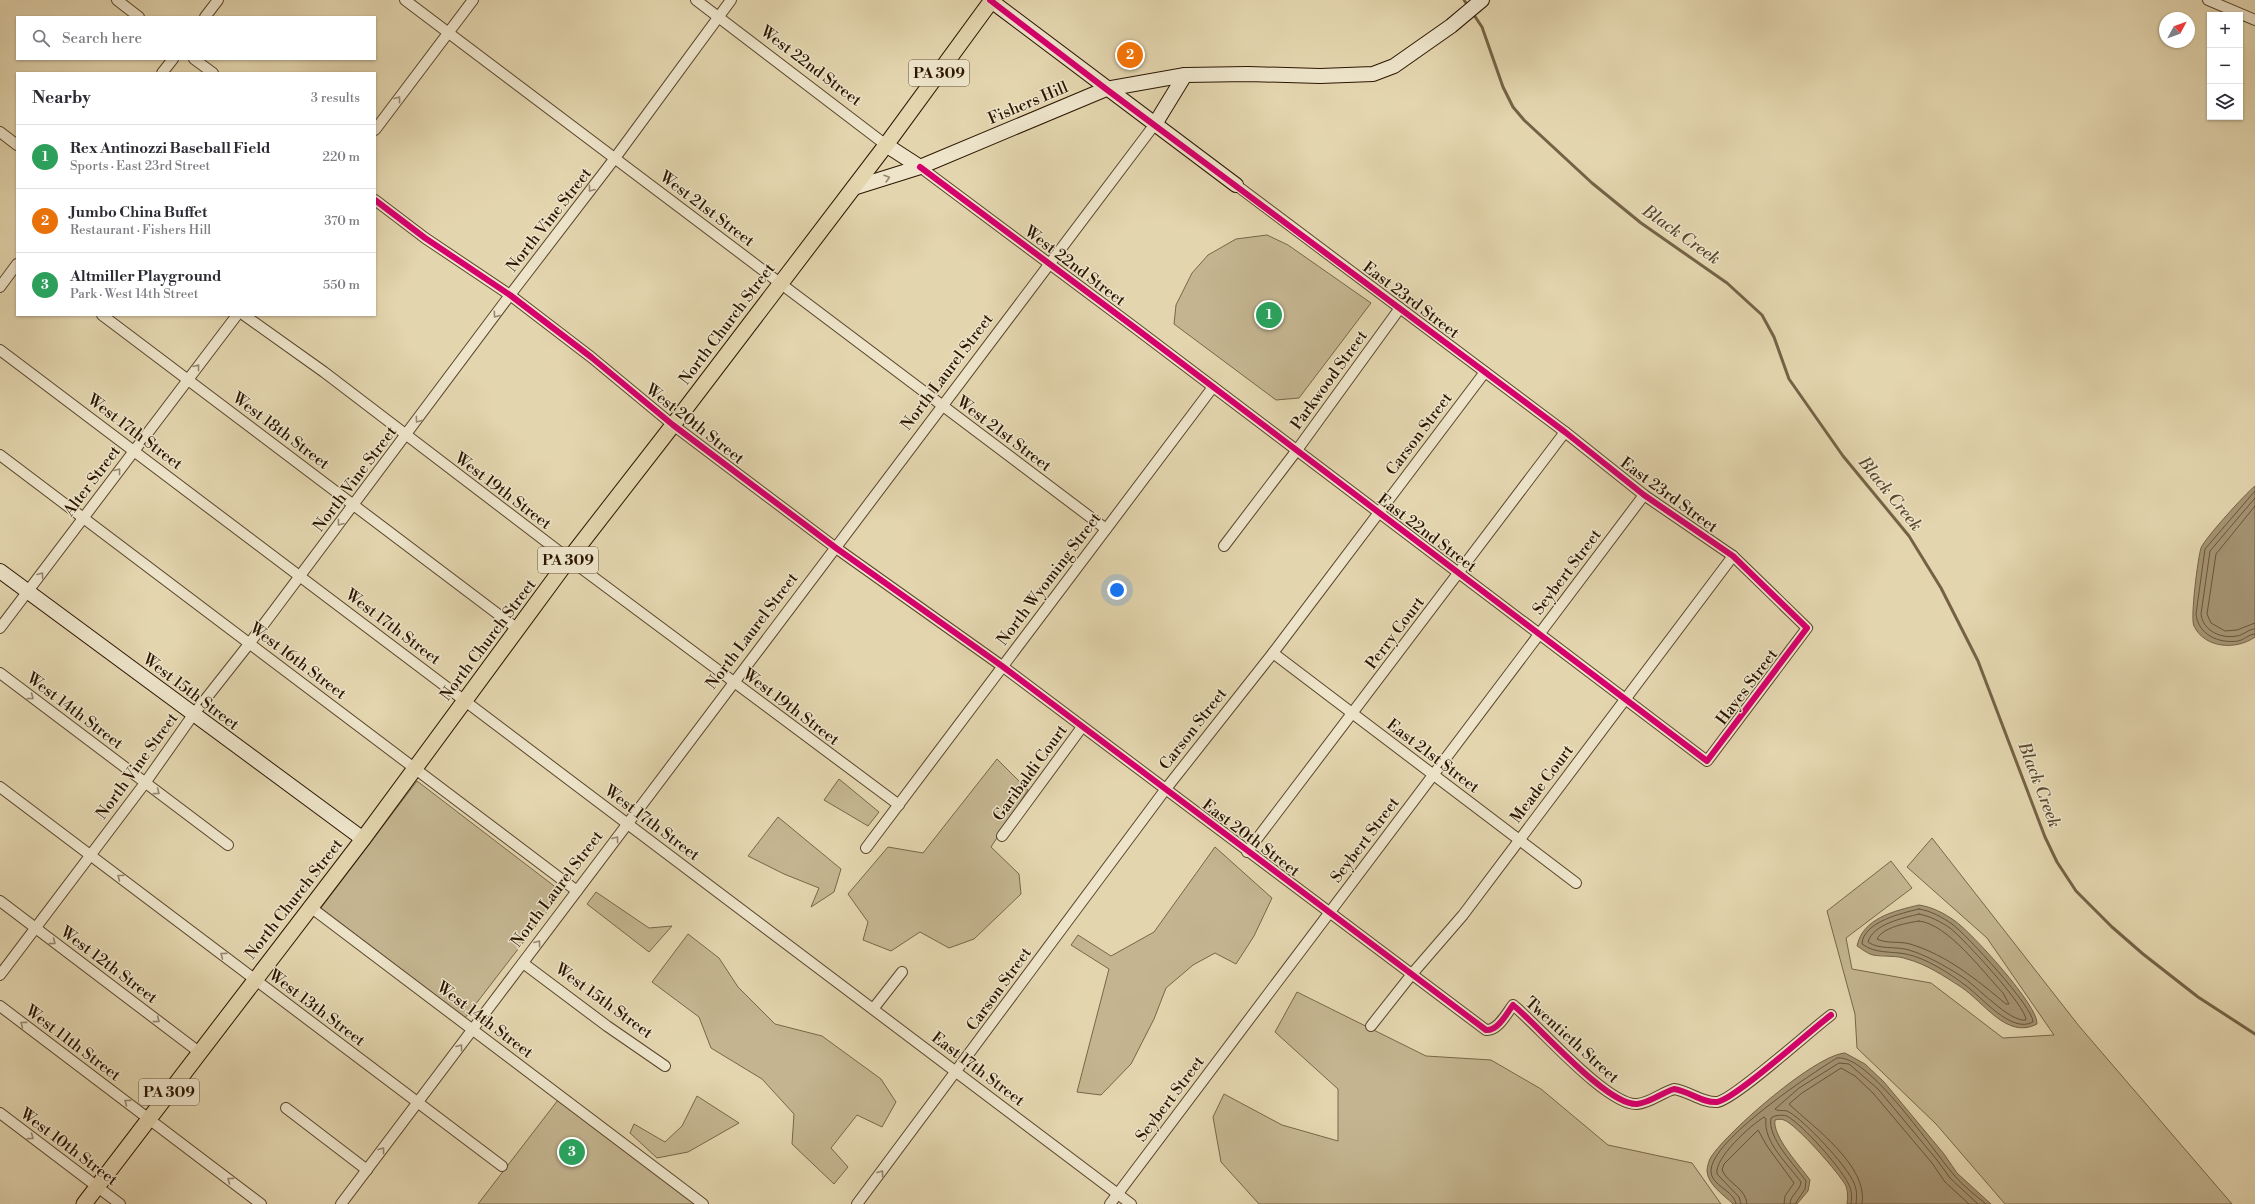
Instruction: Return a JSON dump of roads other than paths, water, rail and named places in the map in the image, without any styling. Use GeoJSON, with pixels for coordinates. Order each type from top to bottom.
{"type":"FeatureCollection","features":[{"type":"Feature","properties":{"kind":"main road","name":"East 23rd Street"},"geometry":{"type":"LineString","coordinates":[[991,0],[1106,89],[1236,185]]}},
{"type":"Feature","properties":{"kind":"main road","name":"North Church Street"},"geometry":{"type":"LineString","coordinates":[[84,1204],[362,839],[519,630],[569,559],[886,145],[991,0]]}},
{"type":"Feature","properties":{"kind":"main road","name":"Fishers Hill"},"geometry":{"type":"LineString","coordinates":[[853,188],[920,167],[1106,89],[1185,75],[1248,74],[1320,76],[1373,74],[1394,66],[1450,26],[1482,0]]}},
{"type":"Feature","properties":{"kind":"main road","name":"North Laurel Street"},"geometry":{"type":"LineString","coordinates":[[1155,124],[1185,75]]}},
{"type":"Feature","properties":{"kind":"main road","name":"West 22nd Street"},"geometry":{"type":"LineString","coordinates":[[886,145],[920,167]]}},
{"type":"Feature","properties":{"kind":"main road","name":"West 15th Street"},"geometry":{"type":"LineString","coordinates":[[0,571],[362,839]]}},
{"type":"Feature","properties":{"kind":"street"},"geometry":{"type":"LineString","coordinates":[[117,0],[138,16]]}},
{"type":"Feature","properties":{"kind":"street"},"geometry":{"type":"LineString","coordinates":[[206,16],[218,0]]}},
{"type":"Feature","properties":{"kind":"street","name":"West 21st Street"},"geometry":{"type":"LineString","coordinates":[[405,0],[1106,529]]}},
{"type":"Feature","properties":{"kind":"street"},"geometry":{"type":"LineString","coordinates":[[376,129],[473,0]]}},
{"type":"Feature","properties":{"kind":"street","name":"West 22nd Street"},"geometry":{"type":"LineString","coordinates":[[696,0],[886,145]]}},
{"type":"Feature","properties":{"kind":"street","name":"North Vine Street"},"geometry":{"type":"LineString","coordinates":[[0,975],[145,783],[193,715],[250,644],[510,295],[615,158],[731,0]]}},
{"type":"Feature","properties":{"kind":"street"},"geometry":{"type":"LineString","coordinates":[[2208,0],[2255,20]]}},
{"type":"Feature","properties":{"kind":"street"},"geometry":{"type":"LineString","coordinates":[[163,72],[172,60]]}},
{"type":"Feature","properties":{"kind":"street"},"geometry":{"type":"LineString","coordinates":[[195,60],[212,72]]}},
{"type":"Feature","properties":{"kind":"street","name":"North Laurel Street"},"geometry":{"type":"LineString","coordinates":[[341,1204],[1155,124]]}},
{"type":"Feature","properties":{"kind":"street"},"geometry":{"type":"LineString","coordinates":[[0,132],[16,143]]}},
{"type":"Feature","properties":{"kind":"street","name":"West 22nd Street"},"geometry":{"type":"LineString","coordinates":[[920,167],[1050,263],[1213,387]]}},
{"type":"Feature","properties":{"kind":"street","name":"East 23rd Street"},"geometry":{"type":"LineString","coordinates":[[1236,185],[1565,432],[1644,495],[1733,556],[1790,614],[1806,625],[1807,628]]}},
{"type":"Feature","properties":{"kind":"street","name":"West 20th Street"},"geometry":{"type":"LineString","coordinates":[[376,201],[425,238],[510,295],[591,357],[673,425],[836,548],[1002,666]]}},
{"type":"Feature","properties":{"kind":"street"},"geometry":{"type":"LineString","coordinates":[[0,287],[16,265]]}},
{"type":"Feature","properties":{"kind":"street","name":"Parkwood Street"},"geometry":{"type":"LineString","coordinates":[[1224,546],[1297,450],[1400,308]]}},
{"type":"Feature","properties":{"kind":"street","name":"West 18th Street"},"geometry":{"type":"LineString","coordinates":[[103,316],[519,630]]}},
{"type":"Feature","properties":{"kind":"street","name":"Alter Street"},"geometry":{"type":"LineString","coordinates":[[0,628],[187,379],[236,316]]}},
{"type":"Feature","properties":{"kind":"street","name":"West 19th Street"},"geometry":{"type":"LineString","coordinates":[[245,316],[324,372],[569,559],[899,805]]}},
{"type":"Feature","properties":{"kind":"street","name":"West 17th Street"},"geometry":{"type":"LineString","coordinates":[[0,350],[806,958]]}},
{"type":"Feature","properties":{"kind":"street","name":"Carson Street"},"geometry":{"type":"LineString","coordinates":[[857,1204],[957,1072],[1165,790],[1273,653],[1484,372]]}},
{"type":"Feature","properties":{"kind":"street","name":"East 22nd Street"},"geometry":{"type":"LineString","coordinates":[[1213,387],[1625,699]]}},
{"type":"Feature","properties":{"kind":"street","name":"North Wyoming Street"},"geometry":{"type":"LineString","coordinates":[[866,848],[1213,387]]}},
{"type":"Feature","properties":{"kind":"street","name":"Perry Court"},"geometry":{"type":"LineString","coordinates":[[1247,852],[1353,714],[1565,432]]}},
{"type":"Feature","properties":{"kind":"street","name":"West 16th Street"},"geometry":{"type":"LineString","coordinates":[[0,456],[577,891]]}},
{"type":"Feature","properties":{"kind":"street","name":"Seybert Street"},"geometry":{"type":"LineString","coordinates":[[1110,1204],[1644,495]]}},
{"type":"Feature","properties":{"kind":"street","name":"Meade Court"},"geometry":{"type":"LineString","coordinates":[[1371,1026],[1412,974],[1463,914],[1733,556]]}},
{"type":"Feature","properties":{"kind":"street","name":"Hayes Street"},"geometry":{"type":"LineString","coordinates":[[1625,699],[1707,761],[1807,628]]}},
{"type":"Feature","properties":{"kind":"street","name":"East 21st Street"},"geometry":{"type":"LineString","coordinates":[[1273,653],[1576,883]]}},
{"type":"Feature","properties":{"kind":"street","name":"East 20th Street"},"geometry":{"type":"LineString","coordinates":[[1002,666],[1247,852],[1486,1030]]}},
{"type":"Feature","properties":{"kind":"street","name":"West 14th Street"},"geometry":{"type":"LineString","coordinates":[[0,673],[228,845]]}},
{"type":"Feature","properties":{"kind":"street","name":"Garibaldi Court"},"geometry":{"type":"LineString","coordinates":[[1002,836],[1082,727]]}},
{"type":"Feature","properties":{"kind":"street","name":"West 13th Street"},"geometry":{"type":"LineString","coordinates":[[0,787],[502,1166]]}},
{"type":"Feature","properties":{"kind":"street","name":"West 12th Street"},"geometry":{"type":"LineString","coordinates":[[0,901],[199,1052]]}},
{"type":"Feature","properties":{"kind":"street","name":"West 14th Street"},"geometry":{"type":"LineString","coordinates":[[310,906],[703,1204]]}},
{"type":"Feature","properties":{"kind":"street","name":"East 17th Street"},"geometry":{"type":"LineString","coordinates":[[806,958],[1131,1204]]}},
{"type":"Feature","properties":{"kind":"street","name":"West 15th Street"},"geometry":{"type":"LineString","coordinates":[[523,963],[606,1026],[666,1066]]}},
{"type":"Feature","properties":{"kind":"street"},"geometry":{"type":"LineString","coordinates":[[873,1009],[902,972]]}},
{"type":"Feature","properties":{"kind":"street","name":"Twentieth Street"},"geometry":{"type":"LineString","coordinates":[[1486,1030],[1491,1031],[1496,1027],[1513,1005],[1573,1063],[1620,1100],[1636,1104],[1645,1103],[1674,1089],[1702,1100],[1718,1102],[1738,1092],[1830,1015]]}},
{"type":"Feature","properties":{"kind":"street","name":"West 11th Street"},"geometry":{"type":"LineString","coordinates":[[0,1006],[261,1204]]}},
{"type":"Feature","properties":{"kind":"street"},"geometry":{"type":"LineString","coordinates":[[286,1108],[367,1170]]}},
{"type":"Feature","properties":{"kind":"street","name":"West 10th Street"},"geometry":{"type":"LineString","coordinates":[[0,1113],[120,1204]]}},
{"type":"Feature","properties":{"kind":"water"},"geometry":{"type":"Polygon","coordinates":[[[2255,486],[2255,637],[2239,644],[2222,645],[2213,643],[2199,634],[2193,621],[2195,588],[2201,548],[2226,516],[2255,486]]]}},
{"type":"Feature","properties":{"kind":"water"},"geometry":{"type":"Polygon","coordinates":[[[1919,905],[1947,915],[1975,939],[2016,986],[2035,1015],[2037,1024],[2026,1028],[2016,1027],[2006,1023],[1987,1010],[1961,987],[1928,967],[1903,958],[1877,956],[1867,953],[1857,946],[1860,936],[1873,922],[1890,913],[1919,905]]]}},
{"type":"Feature","properties":{"kind":"water"},"geometry":{"type":"Polygon","coordinates":[[[1845,1053],[1865,1064],[1884,1082],[1944,1154],[1957,1173],[1991,1204],[1847,1204],[1847,1190],[1842,1180],[1798,1130],[1790,1123],[1781,1119],[1775,1120],[1775,1127],[1778,1134],[1788,1151],[1810,1180],[1808,1191],[1797,1204],[1733,1204],[1713,1185],[1707,1171],[1710,1158],[1735,1130],[1773,1096],[1814,1066],[1831,1057],[1845,1053]]]}},
{"type":"Feature","properties":{"kind":"waterway","name":"Black Creek"},"geometry":{"type":"LineString","coordinates":[[1464,0],[1468,6]]}},
{"type":"Feature","properties":{"kind":"waterway","name":"Black Creek"},"geometry":{"type":"LineString","coordinates":[[1472,12],[1482,27],[1503,87],[1513,107],[1524,120],[1592,183],[1641,223],[1727,283],[1762,315],[1774,337],[1789,379],[1843,456],[1909,536],[1941,588],[1978,661],[2045,837],[2057,862],[2076,891],[2112,927],[2143,954],[2198,997],[2255,1034]]}},
{"type":"Feature","properties":{"kind":"place","name":"Jumbo China Buffet"},"geometry":{"type":"Point","coordinates":[1130,55]}},
{"type":"Feature","properties":{"kind":"place","name":"Rex Antinozzi Baseball Field"},"geometry":{"type":"Point","coordinates":[1269,315]}},
{"type":"Feature","properties":{"kind":"place","name":"Altmiller Playground"},"geometry":{"type":"Point","coordinates":[572,1152]}}]}
